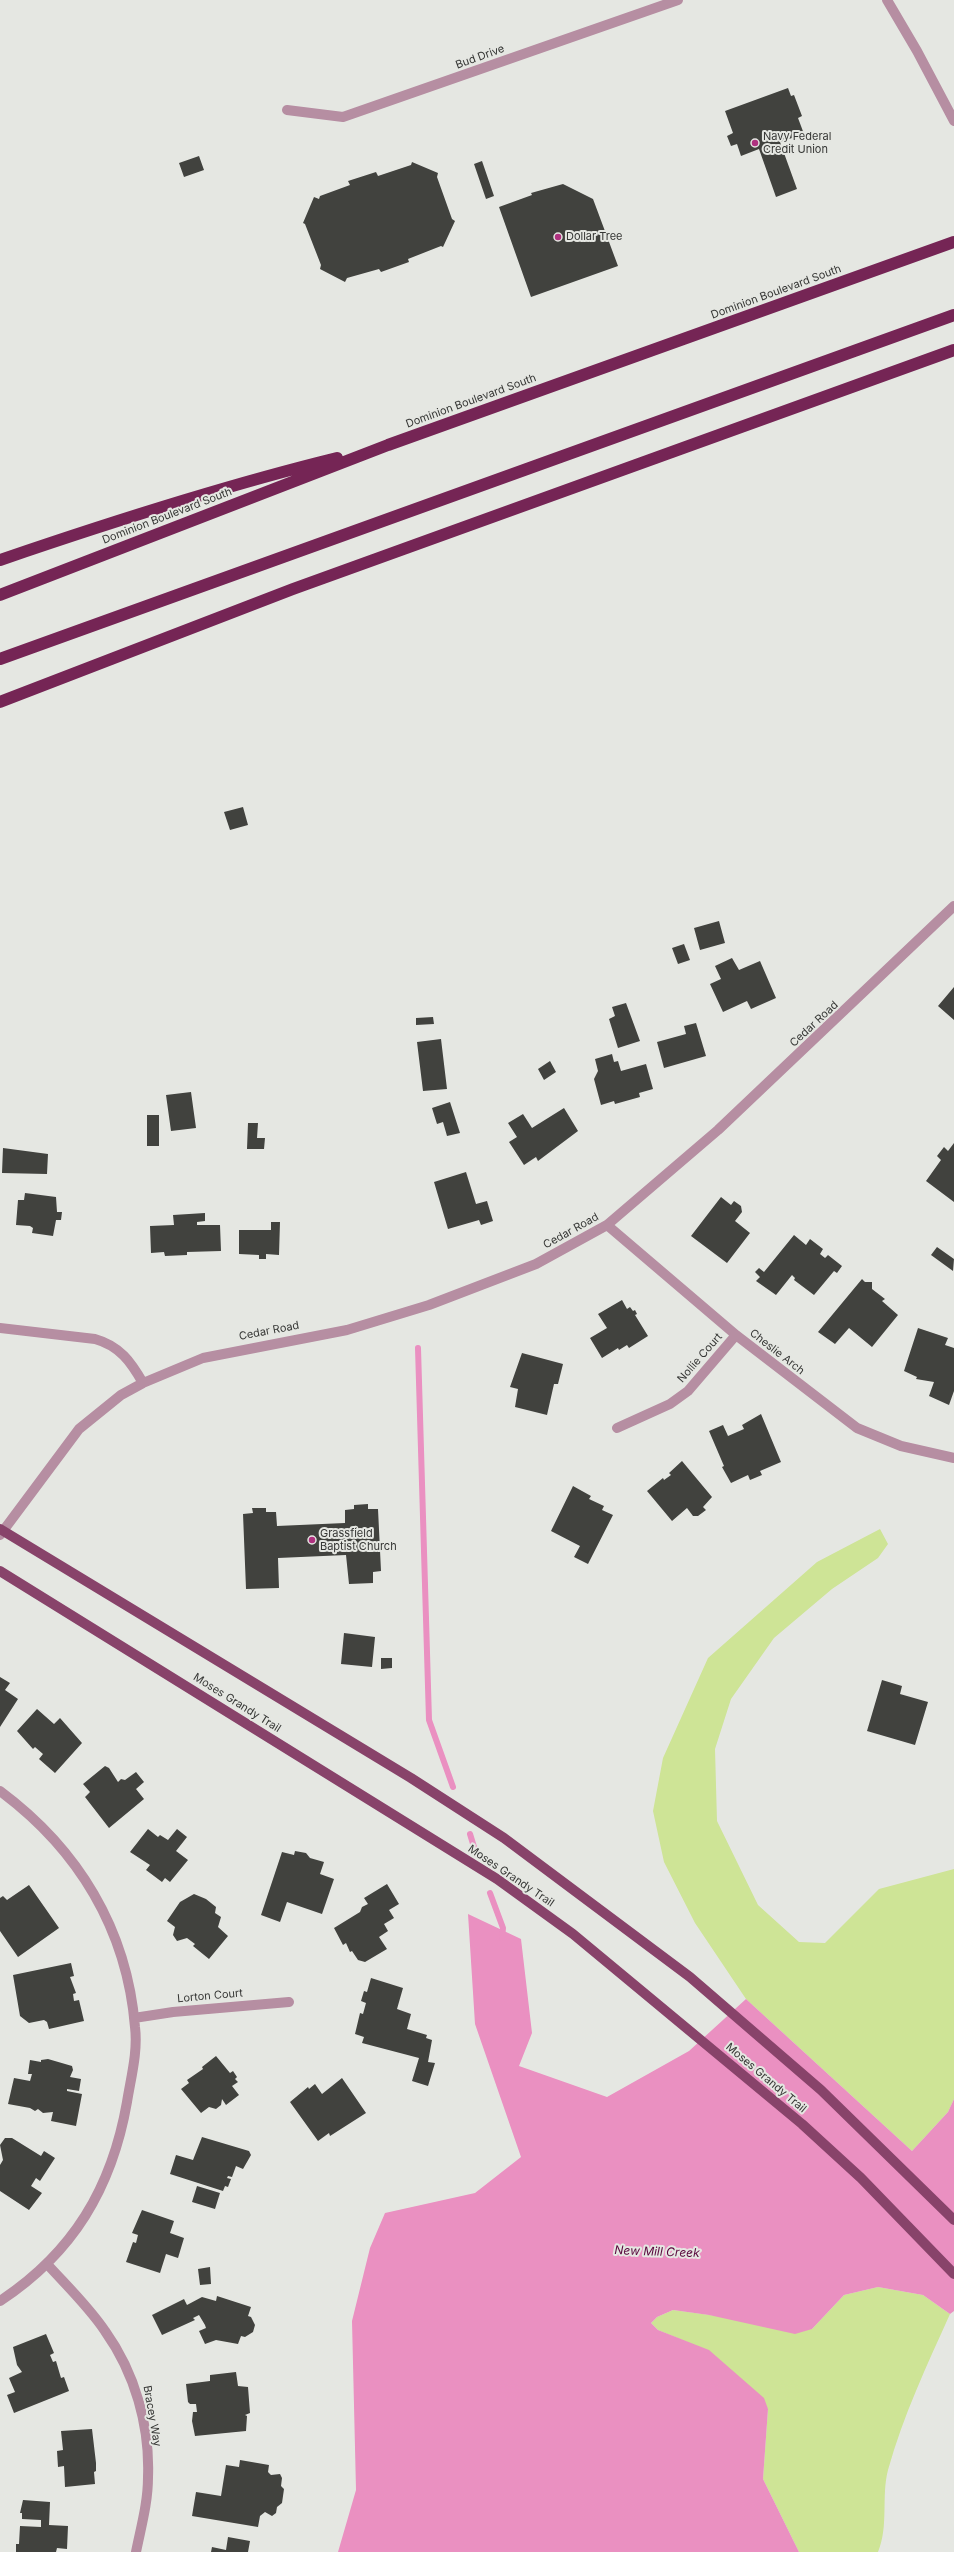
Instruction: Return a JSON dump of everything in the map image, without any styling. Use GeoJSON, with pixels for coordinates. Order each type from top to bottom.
{"type":"FeatureCollection","features":[{"type":"Feature","properties":{"kind":"highway","name":"Dominion Boulevard South"},"geometry":{"type":"LineString","coordinates":[[0,595],[388,445],[954,242]]}},
{"type":"Feature","properties":{"kind":"highway"},"geometry":{"type":"LineString","coordinates":[[0,659],[954,315]]}},
{"type":"Feature","properties":{"kind":"highway"},"geometry":{"type":"LineString","coordinates":[[0,702],[293,588],[954,350]]}},
{"type":"Feature","properties":{"kind":"highway"},"geometry":{"type":"LineString","coordinates":[[0,560],[62,538],[286,470],[388,445]]}},
{"type":"Feature","properties":{"kind":"main road"},"geometry":{"type":"LineString","coordinates":[[1,1532],[411,1778],[504,1838],[690,1978],[821,2090],[954,2220]]}},
{"type":"Feature","properties":{"kind":"main road","name":"Moses Grandy Trail"},"geometry":{"type":"LineString","coordinates":[[0,1571],[498,1879],[573,1934],[660,2004],[802,2124],[861,2178],[954,2274]]}},
{"type":"Feature","properties":{"kind":"street","name":"Bud Drive"},"geometry":{"type":"LineString","coordinates":[[286,110],[343,117],[678,0]]}},
{"type":"Feature","properties":{"kind":"street"},"geometry":{"type":"LineString","coordinates":[[887,0],[918,51],[954,121]]}},
{"type":"Feature","properties":{"kind":"street","name":"Cedar Road"},"geometry":{"type":"LineString","coordinates":[[1,1532],[79,1429],[121,1395],[143,1383],[203,1358],[347,1330],[429,1305],[536,1264],[607,1225],[718,1130],[954,906]]}},
{"type":"Feature","properties":{"kind":"street","name":"Cheslie Arch"},"geometry":{"type":"LineString","coordinates":[[607,1225],[736,1335],[857,1428],[901,1446],[954,1458]]}},
{"type":"Feature","properties":{"kind":"street"},"geometry":{"type":"LineString","coordinates":[[0,1328],[95,1339],[106,1342],[117,1348],[131,1362],[143,1383]]}},
{"type":"Feature","properties":{"kind":"street","name":"Nollie Court"},"geometry":{"type":"LineString","coordinates":[[617,1428],[670,1404],[688,1391],[736,1335]]}},
{"type":"Feature","properties":{"kind":"street"},"geometry":{"type":"LineString","coordinates":[[0,1791],[39,1823],[60,1844],[99,1903],[118,1947],[134,2018],[135,2053],[124,2121],[110,2168],[90,2208],[68,2243],[47,2264],[0,2301]]}},
{"type":"Feature","properties":{"kind":"street","name":"Lorton Court"},"geometry":{"type":"LineString","coordinates":[[134,2018],[173,2012],[289,2002]]}},
{"type":"Feature","properties":{"kind":"street","name":"Bracey Way"},"geometry":{"type":"LineString","coordinates":[[47,2264],[106,2331],[134,2383],[140,2408],[149,2476],[146,2506],[136,2552]]}},
{"type":"Feature","properties":{"kind":"green space"},"geometry":{"type":"Polygon","coordinates":[[[880,1529],[888,1544],[878,1558],[832,1589],[774,1638],[731,1699],[715,1749],[717,1821],[758,1905],[799,1942],[825,1943],[879,1889],[954,1869],[954,2099],[948,2112],[912,2151],[746,1999],[695,1923],[664,1862],[653,1811],[663,1758],[708,1658],[817,1562],[880,1529]]]}},
{"type":"Feature","properties":{"kind":"green space"},"geometry":{"type":"Polygon","coordinates":[[[878,2287],[923,2295],[950,2314],[916,2391],[894,2450],[886,2480],[883,2532],[878,2552],[799,2552],[763,2479],[768,2409],[709,2351],[658,2330],[651,2323],[657,2317],[673,2310],[812,2329],[844,2295],[878,2287]]]}},
{"type":"Feature","properties":{"kind":"water","name":"New Mill Creek"},"geometry":{"type":"Polygon","coordinates":[[[468,1914],[521,1939],[532,2033],[519,2066],[607,2097],[689,2051],[746,1999],[912,2151],[948,2112],[954,2099],[954,2311],[950,2314],[923,2295],[878,2287],[844,2295],[812,2329],[795,2334],[709,2315],[673,2310],[657,2317],[651,2323],[658,2330],[709,2350],[764,2398],[768,2409],[763,2479],[799,2552],[338,2552],[356,2490],[352,2321],[370,2248],[385,2213],[475,2193],[521,2157],[475,2024],[468,1914]]]}},
{"type":"Feature","properties":{"kind":"building","name":"Navy Federal Credit Union"},"geometry":{"type":"Polygon","coordinates":[[[788,88],[791,96],[794,95],[802,116],[798,118],[804,134],[780,142],[797,189],[776,197],[759,149],[741,156],[737,144],[731,146],[727,136],[733,133],[725,111],[788,88]]]}},
{"type":"Feature","properties":{"kind":"building"},"geometry":{"type":"Polygon","coordinates":[[[199,156],[204,170],[184,177],[179,163],[199,156]]]}},
{"type":"Feature","properties":{"kind":"building"},"geometry":{"type":"Polygon","coordinates":[[[482,161],[494,196],[486,199],[474,164],[482,161]]]}},
{"type":"Feature","properties":{"kind":"building"},"geometry":{"type":"Polygon","coordinates":[[[412,162],[438,173],[437,177],[452,219],[455,221],[443,247],[441,246],[408,259],[409,262],[381,272],[379,269],[347,278],[345,282],[320,269],[321,265],[305,224],[303,223],[314,197],[319,199],[320,196],[350,185],[348,181],[376,172],[378,176],[411,165],[412,162]]]}},
{"type":"Feature","properties":{"kind":"building","name":"Dollar Tree"},"geometry":{"type":"Polygon","coordinates":[[[563,184],[593,199],[618,266],[531,297],[499,207],[532,195],[531,193],[563,184]]]}},
{"type":"Feature","properties":{"kind":"building"},"geometry":{"type":"Polygon","coordinates":[[[243,807],[248,825],[230,830],[224,812],[243,807]]]}},
{"type":"Feature","properties":{"kind":"building"},"geometry":{"type":"Polygon","coordinates":[[[719,921],[725,943],[700,950],[694,928],[719,921]]]}},
{"type":"Feature","properties":{"kind":"building"},"geometry":{"type":"Polygon","coordinates":[[[684,944],[690,960],[678,964],[672,948],[684,944]]]}},
{"type":"Feature","properties":{"kind":"building"},"geometry":{"type":"Polygon","coordinates":[[[732,958],[739,970],[760,961],[776,998],[751,1009],[747,1001],[723,1012],[710,984],[721,979],[715,966],[732,958]]]}},
{"type":"Feature","properties":{"kind":"building"},"geometry":{"type":"Polygon","coordinates":[[[954,987],[954,1020],[938,1006],[954,987]]]}},
{"type":"Feature","properties":{"kind":"building"},"geometry":{"type":"Polygon","coordinates":[[[626,1003],[640,1041],[618,1048],[609,1019],[615,1016],[612,1007],[626,1003]]]}},
{"type":"Feature","properties":{"kind":"building"},"geometry":{"type":"Polygon","coordinates":[[[433,1017],[434,1024],[416,1025],[416,1018],[433,1017]]]}},
{"type":"Feature","properties":{"kind":"building"},"geometry":{"type":"Polygon","coordinates":[[[696,1023],[706,1056],[664,1068],[657,1042],[686,1034],[684,1026],[696,1023]]]}},
{"type":"Feature","properties":{"kind":"building"},"geometry":{"type":"Polygon","coordinates":[[[441,1039],[447,1089],[423,1091],[417,1042],[441,1039]]]}},
{"type":"Feature","properties":{"kind":"building"},"geometry":{"type":"Polygon","coordinates":[[[612,1054],[614,1062],[618,1061],[621,1071],[646,1064],[653,1089],[639,1093],[640,1097],[615,1104],[614,1101],[601,1105],[594,1079],[598,1071],[595,1059],[612,1054]]]}},
{"type":"Feature","properties":{"kind":"building"},"geometry":{"type":"Polygon","coordinates":[[[550,1061],[556,1072],[544,1080],[538,1069],[550,1061]]]}},
{"type":"Feature","properties":{"kind":"building"},"geometry":{"type":"Polygon","coordinates":[[[191,1092],[196,1128],[171,1131],[166,1095],[191,1092]]]}},
{"type":"Feature","properties":{"kind":"building"},"geometry":{"type":"Polygon","coordinates":[[[450,1102],[460,1133],[447,1136],[443,1122],[437,1124],[432,1108],[450,1102]]]}},
{"type":"Feature","properties":{"kind":"building"},"geometry":{"type":"Polygon","coordinates":[[[564,1108],[578,1131],[538,1161],[536,1157],[524,1165],[509,1142],[517,1137],[508,1123],[523,1114],[532,1128],[564,1108]]]}},
{"type":"Feature","properties":{"kind":"building"},"geometry":{"type":"Polygon","coordinates":[[[147,1115],[159,1115],[159,1146],[147,1146],[147,1115]]]}},
{"type":"Feature","properties":{"kind":"building"},"geometry":{"type":"Polygon","coordinates":[[[248,1123],[258,1123],[257,1138],[265,1138],[264,1149],[247,1149],[248,1123]]]}},
{"type":"Feature","properties":{"kind":"building"},"geometry":{"type":"Polygon","coordinates":[[[954,1143],[954,1202],[926,1181],[941,1160],[937,1156],[944,1147],[948,1151],[954,1143]]]}},
{"type":"Feature","properties":{"kind":"building"},"geometry":{"type":"Polygon","coordinates":[[[3,1148],[48,1154],[47,1174],[2,1173],[3,1148]]]}},
{"type":"Feature","properties":{"kind":"building"},"geometry":{"type":"Polygon","coordinates":[[[466,1172],[476,1204],[487,1201],[493,1221],[481,1225],[479,1220],[448,1229],[434,1182],[466,1172]]]}},
{"type":"Feature","properties":{"kind":"building"},"geometry":{"type":"Polygon","coordinates":[[[25,1193],[56,1197],[57,1212],[62,1212],[61,1220],[56,1220],[53,1236],[32,1233],[33,1228],[30,1226],[16,1225],[18,1200],[24,1200],[25,1193]]]}},
{"type":"Feature","properties":{"kind":"building"},"geometry":{"type":"Polygon","coordinates":[[[721,1197],[731,1205],[734,1201],[741,1206],[742,1212],[735,1221],[750,1233],[727,1263],[691,1236],[721,1197]]]}},
{"type":"Feature","properties":{"kind":"building"},"geometry":{"type":"Polygon","coordinates":[[[205,1213],[205,1221],[197,1222],[197,1225],[220,1225],[221,1251],[187,1252],[187,1255],[165,1256],[164,1252],[151,1253],[150,1226],[174,1225],[173,1215],[205,1213]]]}},
{"type":"Feature","properties":{"kind":"building"},"geometry":{"type":"Polygon","coordinates":[[[271,1222],[280,1222],[279,1255],[266,1254],[266,1259],[259,1259],[259,1255],[239,1254],[239,1230],[271,1230],[271,1222]]]}},
{"type":"Feature","properties":{"kind":"building"},"geometry":{"type":"Polygon","coordinates":[[[794,1235],[806,1245],[810,1239],[823,1249],[820,1254],[825,1258],[828,1255],[842,1266],[837,1273],[834,1271],[814,1295],[794,1280],[795,1278],[792,1275],[776,1295],[756,1281],[760,1277],[755,1272],[759,1268],[764,1272],[794,1235]]]}},
{"type":"Feature","properties":{"kind":"building"},"geometry":{"type":"Polygon","coordinates":[[[937,1247],[954,1259],[953,1271],[931,1255],[937,1247]]]}},
{"type":"Feature","properties":{"kind":"building"},"geometry":{"type":"Polygon","coordinates":[[[862,1279],[865,1282],[872,1282],[872,1289],[885,1299],[882,1301],[898,1315],[872,1347],[849,1328],[835,1344],[818,1332],[862,1279]]]}},
{"type":"Feature","properties":{"kind":"building"},"geometry":{"type":"Polygon","coordinates":[[[622,1300],[627,1309],[630,1307],[633,1311],[635,1310],[637,1314],[635,1315],[648,1336],[629,1348],[627,1345],[619,1350],[618,1348],[602,1358],[590,1338],[607,1328],[598,1314],[622,1300]]]}},
{"type":"Feature","properties":{"kind":"building"},"geometry":{"type":"Polygon","coordinates":[[[918,1328],[948,1338],[945,1345],[954,1348],[954,1391],[949,1405],[929,1396],[934,1382],[916,1379],[917,1377],[904,1371],[918,1328]]]}},
{"type":"Feature","properties":{"kind":"building"},"geometry":{"type":"Polygon","coordinates":[[[522,1353],[563,1364],[558,1384],[554,1384],[547,1415],[515,1407],[518,1389],[510,1387],[522,1353]]]}},
{"type":"Feature","properties":{"kind":"building"},"geometry":{"type":"Polygon","coordinates":[[[761,1414],[781,1462],[760,1471],[762,1475],[750,1480],[748,1475],[731,1483],[722,1467],[724,1466],[709,1431],[723,1425],[728,1436],[744,1429],[742,1425],[761,1414]]]}},
{"type":"Feature","properties":{"kind":"building"},"geometry":{"type":"Polygon","coordinates":[[[682,1461],[712,1497],[703,1507],[706,1510],[698,1516],[693,1516],[687,1508],[672,1521],[647,1491],[663,1478],[664,1480],[671,1475],[669,1473],[682,1461]]]}},
{"type":"Feature","properties":{"kind":"building"},"geometry":{"type":"Polygon","coordinates":[[[573,1486],[591,1496],[589,1499],[604,1506],[602,1510],[613,1515],[588,1564],[574,1557],[580,1546],[551,1531],[573,1486]]]}},
{"type":"Feature","properties":{"kind":"building","name":"Grassfield Baptist Church"},"geometry":{"type":"Polygon","coordinates":[[[368,1504],[368,1509],[378,1509],[381,1571],[373,1572],[373,1583],[349,1584],[346,1555],[278,1558],[279,1588],[246,1589],[243,1514],[253,1513],[252,1508],[266,1508],[266,1512],[276,1512],[277,1526],[345,1523],[345,1510],[354,1509],[354,1505],[368,1504]]]}},
{"type":"Feature","properties":{"kind":"building"},"geometry":{"type":"Polygon","coordinates":[[[344,1633],[375,1637],[372,1667],[341,1664],[344,1633]]]}},
{"type":"Feature","properties":{"kind":"building"},"geometry":{"type":"Polygon","coordinates":[[[381,1658],[392,1658],[392,1668],[381,1669],[381,1658]]]}},
{"type":"Feature","properties":{"kind":"building"},"geometry":{"type":"Polygon","coordinates":[[[0,1677],[10,1683],[5,1690],[18,1699],[0,1727],[0,1677]]]}},
{"type":"Feature","properties":{"kind":"building"},"geometry":{"type":"Polygon","coordinates":[[[882,1680],[902,1686],[900,1694],[928,1702],[915,1745],[867,1731],[882,1680]]]}},
{"type":"Feature","properties":{"kind":"building"},"geometry":{"type":"Polygon","coordinates":[[[37,1709],[54,1724],[60,1718],[82,1743],[55,1773],[39,1759],[43,1754],[35,1747],[33,1749],[17,1731],[37,1709]]]}},
{"type":"Feature","properties":{"kind":"building"},"geometry":{"type":"Polygon","coordinates":[[[105,1766],[109,1768],[118,1782],[121,1779],[125,1780],[136,1772],[144,1782],[136,1789],[144,1799],[109,1828],[85,1797],[90,1792],[83,1784],[105,1766]]]}},
{"type":"Feature","properties":{"kind":"building"},"geometry":{"type":"Polygon","coordinates":[[[148,1829],[158,1837],[160,1835],[168,1840],[177,1829],[187,1837],[176,1851],[188,1860],[170,1882],[165,1878],[162,1882],[146,1870],[150,1865],[130,1852],[148,1829]]]}},
{"type":"Feature","properties":{"kind":"building"},"geometry":{"type":"Polygon","coordinates":[[[295,1851],[306,1853],[310,1858],[324,1862],[320,1874],[334,1879],[322,1914],[287,1902],[280,1922],[261,1915],[282,1852],[294,1855],[295,1851]]]}},
{"type":"Feature","properties":{"kind":"building"},"geometry":{"type":"Polygon","coordinates":[[[387,1884],[399,1904],[389,1910],[394,1918],[384,1924],[388,1931],[379,1937],[387,1949],[365,1962],[358,1960],[352,1951],[350,1952],[346,1943],[343,1945],[334,1928],[360,1912],[362,1907],[368,1904],[364,1898],[387,1884]]]}},
{"type":"Feature","properties":{"kind":"building"},"geometry":{"type":"Polygon","coordinates":[[[29,1885],[59,1928],[18,1957],[0,1931],[0,1898],[3,1896],[7,1900],[29,1885]]]}},
{"type":"Feature","properties":{"kind":"building"},"geometry":{"type":"Polygon","coordinates":[[[194,1894],[206,1899],[216,1907],[215,1913],[221,1917],[218,1927],[228,1936],[209,1959],[193,1946],[195,1944],[187,1938],[177,1941],[173,1935],[175,1927],[167,1921],[180,1902],[194,1894]]]}},
{"type":"Feature","properties":{"kind":"building"},"geometry":{"type":"Polygon","coordinates":[[[71,1963],[74,1976],[70,1977],[76,1993],[73,1994],[74,2001],[79,2000],[84,2021],[49,2029],[47,2022],[44,2020],[29,2023],[20,2016],[13,1975],[71,1963]]]}},
{"type":"Feature","properties":{"kind":"building"},"geometry":{"type":"Polygon","coordinates":[[[371,1978],[403,1988],[397,2009],[411,2014],[407,2029],[427,2035],[426,2038],[432,2040],[428,2062],[435,2063],[428,2086],[412,2081],[419,2058],[362,2043],[364,2037],[355,2034],[360,2013],[363,2014],[366,2003],[361,2001],[364,1991],[367,1992],[371,1978]]]}},
{"type":"Feature","properties":{"kind":"building"},"geometry":{"type":"Polygon","coordinates":[[[216,2056],[230,2073],[233,2071],[237,2077],[235,2079],[238,2082],[232,2086],[239,2095],[226,2105],[222,2099],[221,2105],[216,2109],[209,2107],[201,2113],[181,2089],[189,2083],[187,2080],[203,2069],[202,2067],[216,2056]]]}},
{"type":"Feature","properties":{"kind":"building"},"geometry":{"type":"Polygon","coordinates":[[[48,2059],[72,2066],[73,2070],[70,2077],[81,2079],[79,2091],[67,2089],[67,2091],[82,2094],[76,2126],[51,2121],[53,2112],[43,2113],[38,2109],[35,2111],[30,2108],[8,2104],[14,2078],[30,2081],[32,2074],[28,2074],[30,2060],[41,2062],[41,2060],[48,2059]]]}},
{"type":"Feature","properties":{"kind":"building"},"geometry":{"type":"Polygon","coordinates":[[[342,2078],[366,2113],[330,2136],[329,2133],[318,2141],[290,2102],[308,2087],[309,2089],[315,2084],[322,2094],[342,2078]]]}},
{"type":"Feature","properties":{"kind":"building"},"geometry":{"type":"Polygon","coordinates":[[[202,2137],[249,2151],[251,2155],[243,2169],[236,2166],[232,2177],[228,2176],[227,2178],[231,2179],[228,2187],[225,2186],[223,2191],[170,2174],[176,2155],[193,2160],[202,2137]]]}},
{"type":"Feature","properties":{"kind":"building"},"geometry":{"type":"Polygon","coordinates":[[[5,2138],[12,2138],[41,2156],[44,2151],[55,2158],[40,2181],[36,2178],[31,2186],[42,2193],[29,2210],[0,2191],[0,2165],[3,2160],[0,2145],[5,2138]]]}},
{"type":"Feature","properties":{"kind":"building"},"geometry":{"type":"Polygon","coordinates":[[[197,2186],[220,2193],[215,2209],[192,2202],[197,2186]]]}},
{"type":"Feature","properties":{"kind":"building"},"geometry":{"type":"Polygon","coordinates":[[[142,2210],[174,2221],[170,2233],[184,2238],[178,2258],[166,2254],[160,2273],[126,2262],[133,2242],[136,2243],[138,2235],[132,2233],[142,2210]]]}},
{"type":"Feature","properties":{"kind":"building"},"geometry":{"type":"Polygon","coordinates":[[[210,2267],[211,2284],[200,2285],[198,2269],[210,2267]]]}},
{"type":"Feature","properties":{"kind":"building"},"geometry":{"type":"Polygon","coordinates":[[[217,2296],[251,2307],[248,2316],[251,2317],[255,2325],[253,2332],[245,2337],[241,2336],[238,2344],[216,2340],[205,2344],[199,2331],[206,2328],[199,2315],[193,2318],[195,2320],[162,2335],[152,2315],[184,2299],[187,2305],[202,2297],[216,2301],[217,2296]]]}},
{"type":"Feature","properties":{"kind":"building"},"geometry":{"type":"Polygon","coordinates":[[[46,2334],[54,2353],[50,2355],[53,2362],[56,2361],[61,2378],[64,2377],[69,2391],[14,2413],[7,2395],[15,2392],[9,2378],[22,2372],[17,2365],[13,2347],[46,2334]]]}},
{"type":"Feature","properties":{"kind":"building"},"geometry":{"type":"Polygon","coordinates":[[[236,2372],[238,2386],[248,2387],[250,2413],[245,2415],[247,2416],[246,2431],[195,2436],[192,2421],[193,2412],[197,2412],[196,2404],[190,2404],[188,2402],[186,2384],[210,2381],[210,2375],[236,2372]]]}},
{"type":"Feature","properties":{"kind":"building"},"geometry":{"type":"Polygon","coordinates":[[[92,2429],[96,2463],[96,2471],[94,2472],[95,2484],[65,2487],[64,2466],[58,2467],[57,2451],[63,2450],[61,2431],[92,2429]]]}},
{"type":"Feature","properties":{"kind":"building"},"geometry":{"type":"Polygon","coordinates":[[[240,2460],[269,2465],[268,2472],[271,2475],[280,2474],[282,2478],[281,2486],[284,2489],[282,2503],[277,2507],[276,2513],[272,2516],[265,2512],[260,2516],[258,2527],[192,2516],[196,2492],[221,2496],[226,2465],[239,2467],[240,2460]]]}},
{"type":"Feature","properties":{"kind":"building"},"geometry":{"type":"Polygon","coordinates":[[[23,2500],[50,2502],[49,2525],[68,2526],[67,2549],[57,2548],[56,2552],[16,2552],[16,2544],[19,2544],[20,2526],[41,2527],[41,2520],[22,2519],[22,2513],[20,2513],[23,2500]]]}},
{"type":"Feature","properties":{"kind":"building"},"geometry":{"type":"Polygon","coordinates":[[[228,2537],[250,2541],[248,2552],[211,2552],[212,2547],[226,2550],[228,2537]]]}},
{"type":"Feature","properties":{"kind":"waterway"},"geometry":{"type":"LineString","coordinates":[[418,1348],[429,1720],[453,1787]]}},
{"type":"Feature","properties":{"kind":"waterway"},"geometry":{"type":"LineString","coordinates":[[470,1834],[474,1847]]}},
{"type":"Feature","properties":{"kind":"waterway"},"geometry":{"type":"LineString","coordinates":[[490,1893],[503,1928],[502,1938]]}},
{"type":"Feature","properties":{"kind":"place","name":"Navy Federal Credit Union"},"geometry":{"type":"Point","coordinates":[755,143]}},
{"type":"Feature","properties":{"kind":"place","name":"Dollar Tree"},"geometry":{"type":"Point","coordinates":[558,237]}},
{"type":"Feature","properties":{"kind":"place","name":"Grassfield Baptist Church"},"geometry":{"type":"Point","coordinates":[312,1540]}}]}
